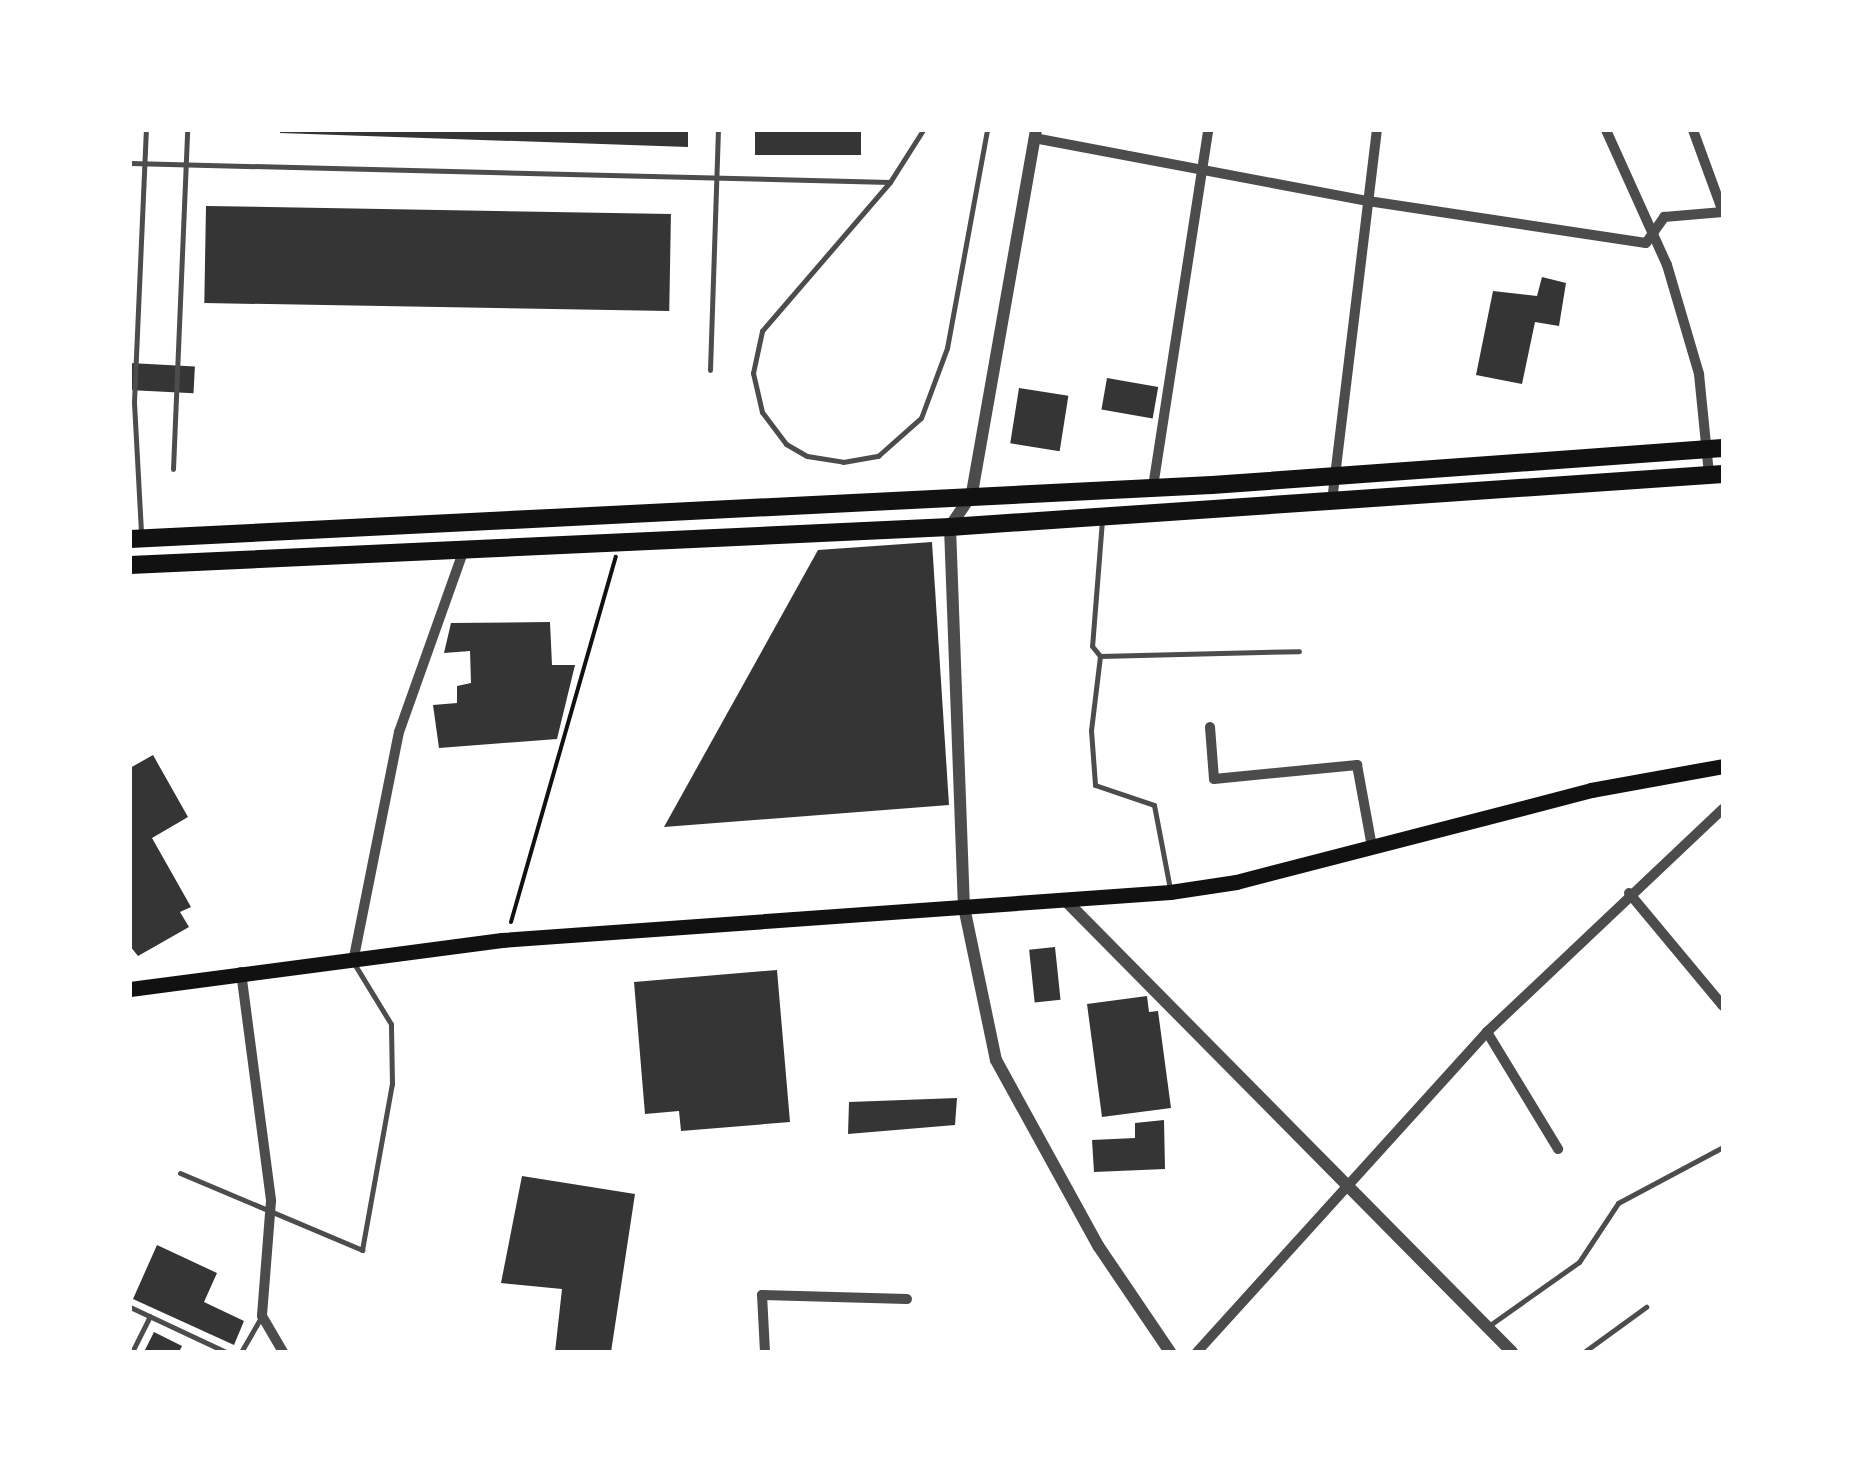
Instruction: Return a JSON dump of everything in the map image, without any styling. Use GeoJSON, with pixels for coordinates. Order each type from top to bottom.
{"type":"FeatureCollection","features":[{"type":"Feature","properties":{"kind":"highway"},"geometry":{"type":"LineString","coordinates":[[136,539],[1152,487],[1714,449]]}},
{"type":"Feature","properties":{"kind":"highway"},"geometry":{"type":"LineString","coordinates":[[137,565],[622,539],[950,527],[1332,504],[1716,474]]}},
{"type":"Feature","properties":{"kind":"main road"},"geometry":{"type":"LineString","coordinates":[[130,989],[241,970],[502,940],[1170,892],[1372,847],[1591,790],[1723,766]]}},
{"type":"Feature","properties":{"kind":"street"},"geometry":{"type":"LineString","coordinates":[[1152,487],[1208,130]]}},
{"type":"Feature","properties":{"kind":"street"},"geometry":{"type":"LineString","coordinates":[[1332,504],[1377,130]]}},
{"type":"Feature","properties":{"kind":"street"},"geometry":{"type":"LineString","coordinates":[[1606,130],[1652,228],[1699,374],[1716,474]]}},
{"type":"Feature","properties":{"kind":"street"},"geometry":{"type":"LineString","coordinates":[[1170,1352],[1099,1247],[996,1060],[964,907],[950,527],[972,494],[1035,134],[1368,201],[1646,243],[1652,228],[1682,213],[1723,212],[1693,130]]}},
{"type":"Feature","properties":{"kind":"street"},"geometry":{"type":"LineString","coordinates":[[354,957],[399,732],[464,548]]}},
{"type":"Feature","properties":{"kind":"street"},"geometry":{"type":"LineString","coordinates":[[1210,727],[1214,779],[1357,766],[1372,847]]}},
{"type":"Feature","properties":{"kind":"street"},"geometry":{"type":"LineString","coordinates":[[1197,1352],[1486,1032],[1629,893],[1723,809]]}},
{"type":"Feature","properties":{"kind":"street"},"geometry":{"type":"LineString","coordinates":[[1629,893],[1723,1006]]}},
{"type":"Feature","properties":{"kind":"street"},"geometry":{"type":"LineString","coordinates":[[1066,902],[1490,1325],[1512,1352]]}},
{"type":"Feature","properties":{"kind":"street"},"geometry":{"type":"LineString","coordinates":[[241,970],[270,1217],[260,1274],[262,1316],[283,1352]]}},
{"type":"Feature","properties":{"kind":"street"},"geometry":{"type":"LineString","coordinates":[[1486,1032],[1558,1149]]}},
{"type":"Feature","properties":{"kind":"street"},"geometry":{"type":"LineString","coordinates":[[765,1352],[762,1295],[907,1300]]}},
{"type":"Feature","properties":{"kind":"lane"},"geometry":{"type":"LineString","coordinates":[[137,565],[132,402],[146,130]]}},
{"type":"Feature","properties":{"kind":"lane"},"geometry":{"type":"LineString","coordinates":[[174,469],[187,130]]}},
{"type":"Feature","properties":{"kind":"lane"},"geometry":{"type":"LineString","coordinates":[[710,370],[718,130]]}},
{"type":"Feature","properties":{"kind":"lane"},"geometry":{"type":"LineString","coordinates":[[923,130],[890,182],[773,312],[756,352],[756,394],[773,430],[786,444],[826,462],[878,456],[908,435],[930,401],[947,348],[987,130]]}},
{"type":"Feature","properties":{"kind":"lane"},"geometry":{"type":"LineString","coordinates":[[130,163],[186,168],[890,182]]}},
{"type":"Feature","properties":{"kind":"lane"},"geometry":{"type":"LineString","coordinates":[[1102,517],[1092,646],[1100,656],[1091,730],[1095,785],[1154,806],[1170,892]]}},
{"type":"Feature","properties":{"kind":"lane"},"geometry":{"type":"LineString","coordinates":[[1100,656],[1300,650]]}},
{"type":"Feature","properties":{"kind":"lane"},"geometry":{"type":"LineString","coordinates":[[180,1173],[270,1217],[362,1250],[392,1084],[391,1039],[390,1024],[357,975],[354,957]]}},
{"type":"Feature","properties":{"kind":"lane"},"geometry":{"type":"LineString","coordinates":[[1490,1325],[1579,1262],[1618,1203],[1723,1147]]}},
{"type":"Feature","properties":{"kind":"lane"},"geometry":{"type":"LineString","coordinates":[[130,1307],[226,1352]]}},
{"type":"Feature","properties":{"kind":"lane"},"geometry":{"type":"LineString","coordinates":[[1584,1352],[1646,1307]]}},
{"type":"Feature","properties":{"kind":"lane"},"geometry":{"type":"LineString","coordinates":[[132,1352],[150,1316]]}},
{"type":"Feature","properties":{"kind":"lane"},"geometry":{"type":"LineString","coordinates":[[241,1352],[262,1316]]}},
{"type":"Feature","properties":{"kind":"path"},"geometry":{"type":"LineString","coordinates":[[502,940],[518,908],[622,539]]}},
{"type":"Feature","properties":{"kind":"building"},"geometry":{"type":"Polygon","coordinates":[[[688,130],[688,147],[280,133],[688,130]]]}},
{"type":"Feature","properties":{"kind":"building"},"geometry":{"type":"Polygon","coordinates":[[[755,130],[861,130],[861,155],[755,155],[755,130]]]}},
{"type":"Feature","properties":{"kind":"building"},"geometry":{"type":"Polygon","coordinates":[[[206,206],[671,214],[669,311],[204,303],[206,206]]]}},
{"type":"Feature","properties":{"kind":"building"},"geometry":{"type":"Polygon","coordinates":[[[1542,277],[1566,283],[1559,326],[1535,322],[1522,384],[1476,375],[1493,291],[1537,296],[1542,277]]]}},
{"type":"Feature","properties":{"kind":"building"},"geometry":{"type":"Polygon","coordinates":[[[130,363],[195,366],[193,393],[130,390],[130,363]]]}},
{"type":"Feature","properties":{"kind":"building"},"geometry":{"type":"Polygon","coordinates":[[[1107,378],[1158,387],[1153,419],[1101,410],[1107,378]]]}},
{"type":"Feature","properties":{"kind":"building"},"geometry":{"type":"Polygon","coordinates":[[[1019,388],[1068,396],[1060,451],[1010,443],[1019,388]]]}},
{"type":"Feature","properties":{"kind":"building"},"geometry":{"type":"Polygon","coordinates":[[[932,542],[949,805],[664,827],[818,550],[932,542]]]}},
{"type":"Feature","properties":{"kind":"building"},"geometry":{"type":"Polygon","coordinates":[[[550,622],[552,665],[575,665],[557,739],[439,748],[433,705],[457,703],[457,686],[471,683],[470,651],[444,653],[451,623],[550,622]]]}},
{"type":"Feature","properties":{"kind":"building"},"geometry":{"type":"Polygon","coordinates":[[[153,755],[188,817],[152,838],[191,907],[180,912],[189,927],[138,956],[130,946],[130,768],[153,755]]]}},
{"type":"Feature","properties":{"kind":"building"},"geometry":{"type":"Polygon","coordinates":[[[1055,947],[1061,1000],[1035,1002],[1029,950],[1055,947]]]}},
{"type":"Feature","properties":{"kind":"building"},"geometry":{"type":"Polygon","coordinates":[[[777,970],[790,1122],[681,1131],[679,1111],[645,1114],[634,982],[777,970]]]}},
{"type":"Feature","properties":{"kind":"building"},"geometry":{"type":"Polygon","coordinates":[[[1147,996],[1149,1012],[1158,1011],[1171,1108],[1102,1117],[1087,1004],[1147,996]]]}},
{"type":"Feature","properties":{"kind":"building"},"geometry":{"type":"Polygon","coordinates":[[[957,1098],[955,1125],[848,1134],[849,1102],[957,1098]]]}},
{"type":"Feature","properties":{"kind":"building"},"geometry":{"type":"Polygon","coordinates":[[[1164,1120],[1165,1169],[1094,1172],[1092,1140],[1135,1138],[1135,1123],[1164,1120]]]}},
{"type":"Feature","properties":{"kind":"building"},"geometry":{"type":"Polygon","coordinates":[[[522,1176],[635,1194],[611,1352],[555,1352],[562,1289],[501,1283],[522,1176]]]}},
{"type":"Feature","properties":{"kind":"building"},"geometry":{"type":"Polygon","coordinates":[[[157,1245],[217,1273],[204,1302],[244,1321],[234,1345],[133,1299],[157,1245]]]}},
{"type":"Feature","properties":{"kind":"building"},"geometry":{"type":"Polygon","coordinates":[[[154,1332],[182,1346],[179,1352],[144,1352],[154,1332]]]}}]}
